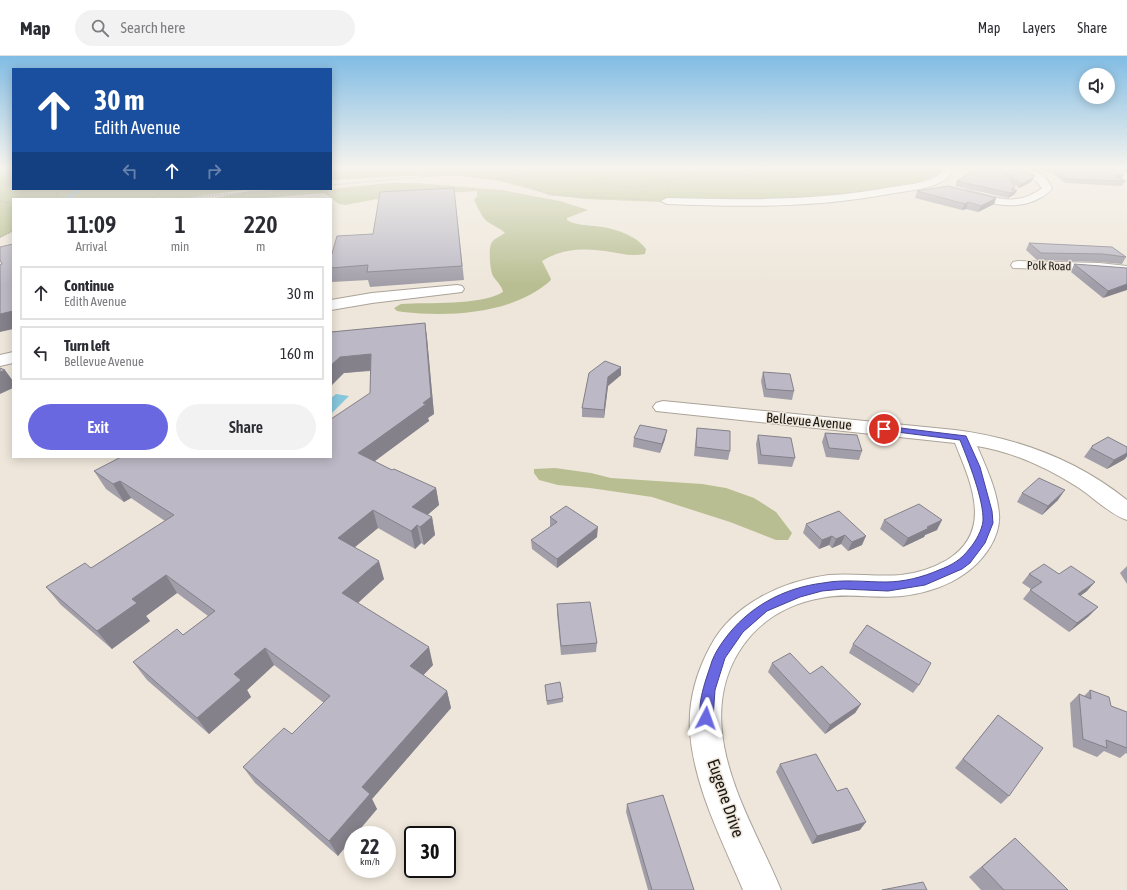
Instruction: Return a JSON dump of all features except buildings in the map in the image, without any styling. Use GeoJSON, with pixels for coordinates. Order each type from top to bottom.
{"type":"FeatureCollection","features":[{"type":"Feature","properties":{"kind":"street","name":"Polk Road"},"geometry":{"type":"LineString","coordinates":[[1018,265],[1099,267],[1127,270]]}},
{"type":"Feature","properties":{"kind":"street"},"geometry":{"type":"LineString","coordinates":[[332,305],[372,298],[457,289]]}},
{"type":"Feature","properties":{"kind":"street"},"geometry":{"type":"LineString","coordinates":[[0,361],[12,357]]}},
{"type":"Feature","properties":{"kind":"street","name":"Bellevue Avenue"},"geometry":{"type":"LineString","coordinates":[[663,407],[853,425],[963,438],[999,444],[1048,462],[1092,486],[1127,512]]}},
{"type":"Feature","properties":{"kind":"street","name":"Eugene Drive"},"geometry":{"type":"LineString","coordinates":[[762,890],[721,790],[706,731],[708,690],[720,656],[732,637],[746,621],[763,608],[798,593],[822,587],[843,585],[888,586],[911,584],[942,574],[967,560],[980,543],[988,523],[987,511],[975,467],[963,438]]}},
{"type":"Feature","properties":{"kind":"path"},"geometry":{"type":"LineString","coordinates":[[0,237],[12,231]]}},
{"type":"Feature","properties":{"kind":"green space"},"geometry":{"type":"Polygon","coordinates":[[[0,208],[12,208],[12,232],[0,238],[0,208]]]}},
{"type":"Feature","properties":{"kind":"green space"},"geometry":{"type":"Polygon","coordinates":[[[478,208],[582,208],[588,210],[567,218],[567,220],[577,224],[616,230],[630,236],[636,239],[646,249],[645,254],[630,255],[605,251],[572,250],[557,254],[542,261],[551,279],[550,281],[535,292],[500,307],[480,311],[441,314],[397,311],[394,308],[401,304],[481,300],[503,292],[493,276],[490,264],[490,254],[492,242],[505,233],[488,222],[478,208]]]}},
{"type":"Feature","properties":{"kind":"green space"},"geometry":{"type":"Polygon","coordinates":[[[555,468],[591,473],[611,478],[702,484],[726,488],[754,498],[776,512],[792,533],[788,540],[776,540],[730,522],[652,497],[558,485],[539,480],[534,473],[534,469],[555,468]]]}},
{"type":"Feature","properties":{"kind":"water"},"geometry":{"type":"Polygon","coordinates":[[[336,394],[349,396],[332,413],[332,397],[336,394]]]}},
{"type":"Feature","properties":{"kind":"route"},"geometry":{"type":"LineString","coordinates":[[706,718],[708,690],[720,656],[732,637],[746,621],[763,608],[798,593],[822,587],[843,585],[888,586],[925,581],[958,566],[974,553],[980,543],[988,523],[987,511],[975,467],[963,438],[884,429]]}}]}
